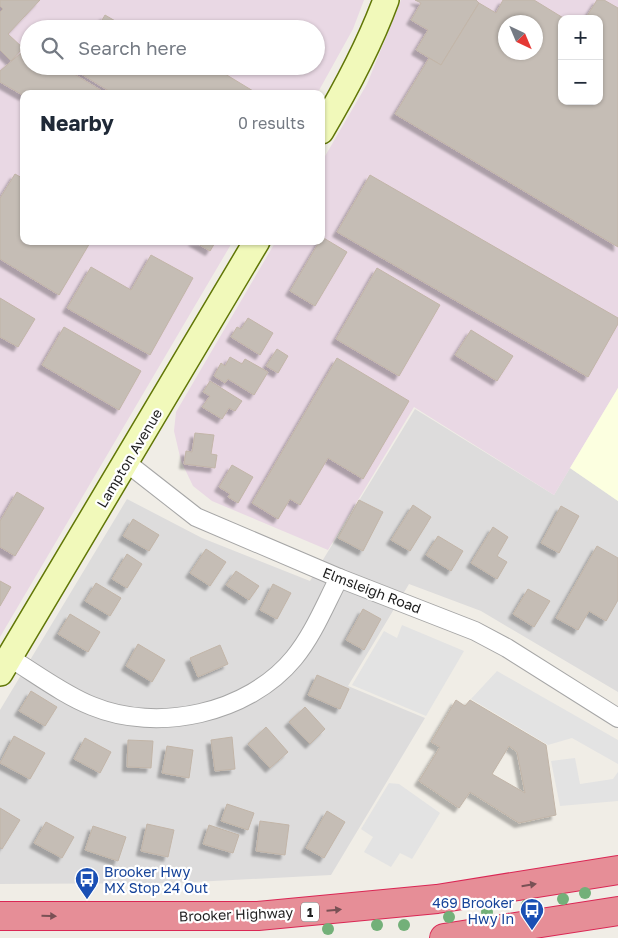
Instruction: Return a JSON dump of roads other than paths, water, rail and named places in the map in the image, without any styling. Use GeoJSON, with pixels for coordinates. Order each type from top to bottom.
{"type":"FeatureCollection","features":[{"type":"Feature","properties":{"kind":"highway","name":"Brooker Highway"},"geometry":{"type":"LineString","coordinates":[[0,916],[258,916],[437,899],[618,870]]}},
{"type":"Feature","properties":{"kind":"highway"},"geometry":{"type":"LineString","coordinates":[[444,938],[618,910]]}},
{"type":"Feature","properties":{"kind":"street"},"geometry":{"type":"LineString","coordinates":[[325,124],[348,85],[374,31],[386,0]]}},
{"type":"Feature","properties":{"kind":"street","name":"Lampton Avenue"},"geometry":{"type":"LineString","coordinates":[[5,665],[255,245]]}},
{"type":"Feature","properties":{"kind":"street","name":"Elmsleigh Road"},"geometry":{"type":"LineString","coordinates":[[127,462],[196,517],[339,578],[475,631],[507,648],[618,718]]}},
{"type":"Feature","properties":{"kind":"street"},"geometry":{"type":"LineString","coordinates":[[5,665],[91,706],[118,715],[146,718],[177,717],[215,709],[252,692],[275,677],[294,658],[312,631],[339,578]]}},
{"type":"Feature","properties":{"kind":"place","name":"Brooker Hwy MX Stop 24 Out"},"geometry":{"type":"Point","coordinates":[87,900]}},
{"type":"Feature","properties":{"kind":"place","name":"469 Brooker Hwy In"},"geometry":{"type":"Point","coordinates":[532,931]}}]}
